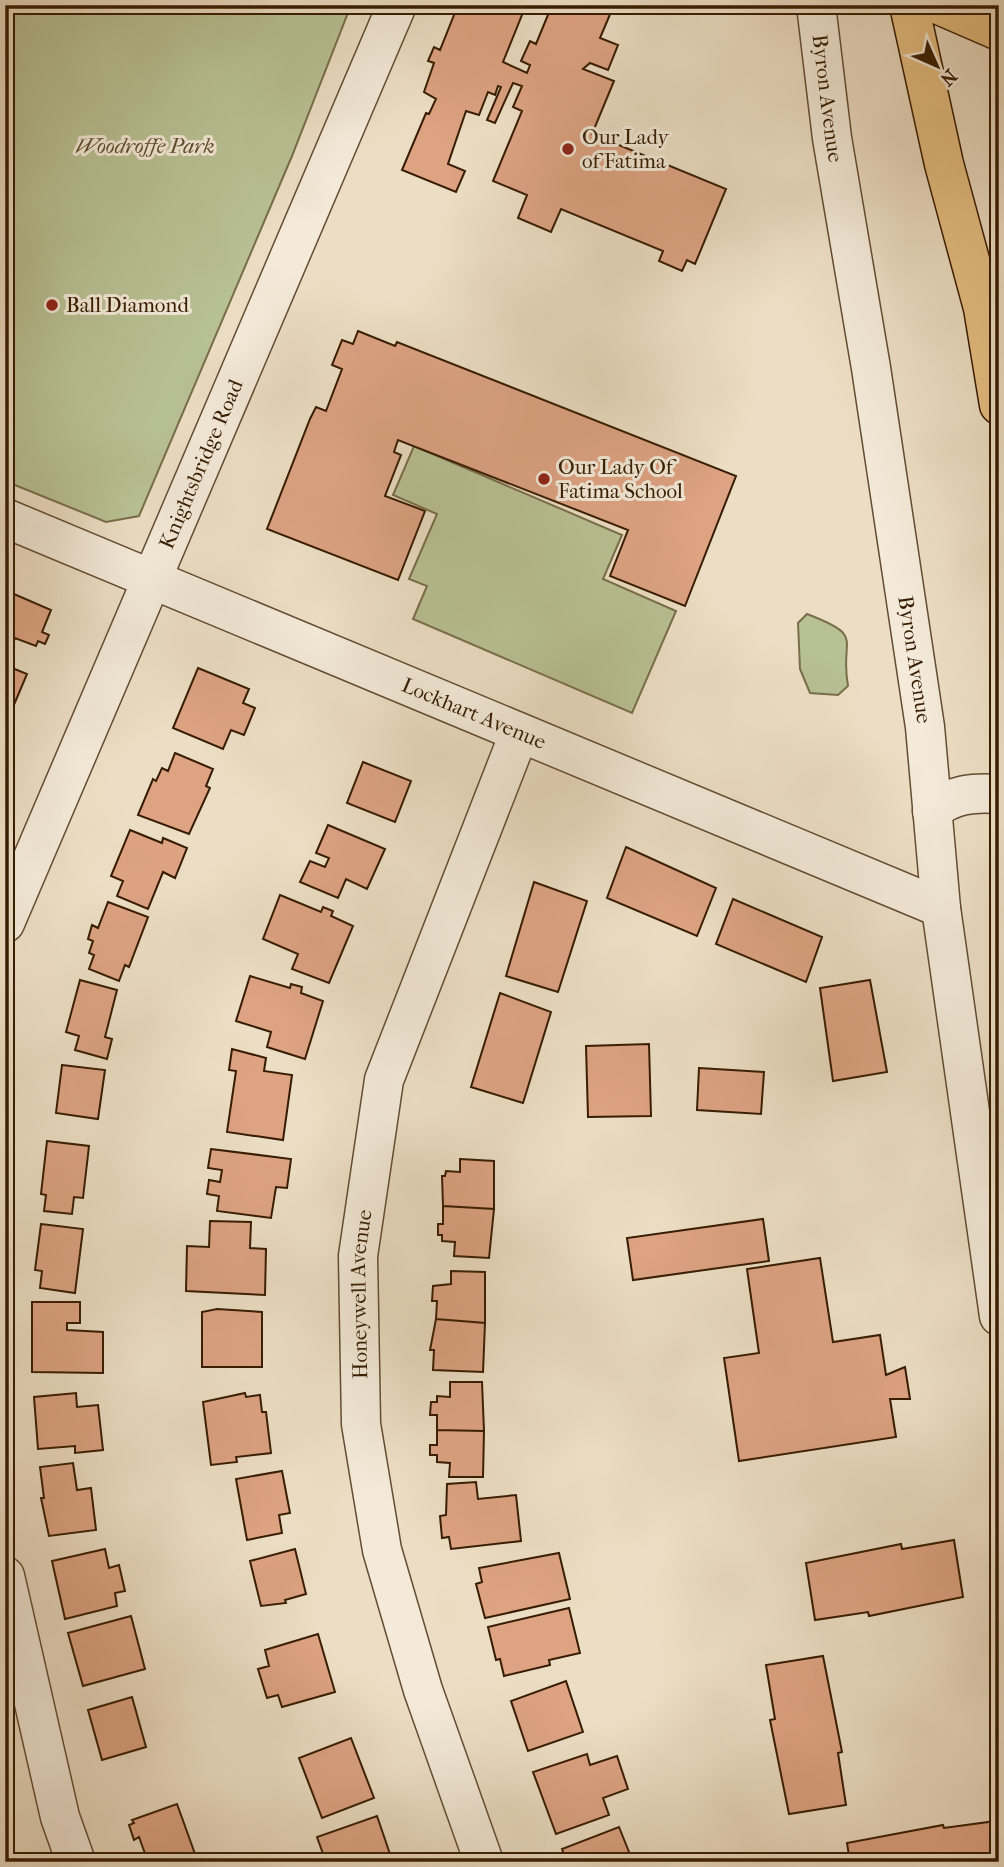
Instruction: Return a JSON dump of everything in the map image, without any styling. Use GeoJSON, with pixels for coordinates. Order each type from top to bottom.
{"type":"FeatureCollection","features":[{"type":"Feature","properties":{"kind":"main road"},"geometry":{"type":"LineString","coordinates":[[909,5],[943,164],[983,308],[999,405]]}},
{"type":"Feature","properties":{"kind":"main road"},"geometry":{"type":"LineString","coordinates":[[939,5],[999,31]]}},
{"type":"Feature","properties":{"kind":"street","name":"Knightsbridge Road"},"geometry":{"type":"LineString","coordinates":[[5,923],[397,5]]}},
{"type":"Feature","properties":{"kind":"street","name":"Byron Avenue"},"geometry":{"type":"LineString","coordinates":[[816,5],[832,138],[871,368],[923,714],[941,908],[999,1316]]}},
{"type":"Feature","properties":{"kind":"street","name":"Lockhart Avenue"},"geometry":{"type":"LineString","coordinates":[[5,518],[941,908]]}},
{"type":"Feature","properties":{"kind":"street","name":"Honeywell Avenue"},"geometry":{"type":"LineString","coordinates":[[484,1862],[423,1690],[382,1550],[360,1424],[358,1256],[384,1080],[519,734]]}},
{"type":"Feature","properties":{"kind":"street"},"geometry":{"type":"LineString","coordinates":[[932,811],[944,801],[959,796],[999,794]]}},
{"type":"Feature","properties":{"kind":"street"},"geometry":{"type":"LineString","coordinates":[[5,1576],[60,1817],[76,1862]]}},
{"type":"Feature","properties":{"kind":"green space","name":"Woodroffe Park"},"geometry":{"type":"Polygon","coordinates":[[[5,5],[351,5],[292,156],[139,516],[106,522],[5,481],[5,5]]]}},
{"type":"Feature","properties":{"kind":"green space"},"geometry":{"type":"Polygon","coordinates":[[[414,446],[622,535],[603,579],[676,611],[632,713],[413,619],[427,586],[409,579],[437,514],[393,495],[414,446]]]}},
{"type":"Feature","properties":{"kind":"green space"},"geometry":{"type":"Polygon","coordinates":[[[807,614],[837,628],[847,640],[848,686],[838,695],[810,693],[800,669],[798,623],[807,614]]]}},
{"type":"Feature","properties":{"kind":"building","name":"Our Lady of Fatima"},"geometry":{"type":"Polygon","coordinates":[[[458,5],[526,5],[503,62],[527,73],[530,65],[521,61],[530,41],[536,44],[552,5],[614,5],[600,38],[618,45],[608,70],[590,63],[583,69],[614,81],[592,134],[726,189],[695,264],[687,260],[682,271],[659,261],[663,251],[561,209],[551,232],[518,218],[527,195],[493,181],[522,111],[513,107],[522,86],[513,83],[495,123],[487,120],[501,87],[498,86],[495,95],[488,92],[479,115],[466,111],[448,164],[465,171],[456,192],[402,170],[426,113],[429,114],[436,99],[424,92],[434,63],[428,61],[434,47],[440,50],[458,5]]]}},
{"type":"Feature","properties":{"kind":"building"},"geometry":{"type":"Polygon","coordinates":[[[358,331],[395,346],[397,342],[736,476],[685,606],[610,576],[628,530],[398,440],[394,452],[401,455],[385,496],[425,511],[398,580],[267,529],[316,407],[326,411],[342,369],[332,365],[342,340],[353,344],[358,331]]]}},
{"type":"Feature","properties":{"kind":"building"},"geometry":{"type":"Polygon","coordinates":[[[7,591],[51,610],[42,632],[49,635],[45,644],[38,641],[36,646],[15,638],[10,652],[5,650],[7,591]]]}},
{"type":"Feature","properties":{"kind":"building"},"geometry":{"type":"Polygon","coordinates":[[[5,665],[27,674],[5,726],[5,665]]]}},
{"type":"Feature","properties":{"kind":"building"},"geometry":{"type":"Polygon","coordinates":[[[198,668],[249,689],[243,703],[255,708],[244,735],[231,730],[223,749],[173,728],[198,668]]]}},
{"type":"Feature","properties":{"kind":"building"},"geometry":{"type":"Polygon","coordinates":[[[175,753],[213,769],[206,786],[210,788],[189,834],[138,815],[153,779],[156,781],[162,768],[168,771],[175,753]]]}},
{"type":"Feature","properties":{"kind":"building"},"geometry":{"type":"Polygon","coordinates":[[[363,762],[411,781],[395,822],[347,803],[363,762]]]}},
{"type":"Feature","properties":{"kind":"building"},"geometry":{"type":"Polygon","coordinates":[[[328,825],[385,849],[367,889],[346,879],[338,898],[300,882],[310,861],[325,867],[329,858],[316,853],[328,825]]]}},
{"type":"Feature","properties":{"kind":"building"},"geometry":{"type":"Polygon","coordinates":[[[130,830],[162,843],[163,838],[187,848],[175,878],[163,872],[148,909],[117,896],[123,881],[111,876],[130,830]]]}},
{"type":"Feature","properties":{"kind":"building"},"geometry":{"type":"Polygon","coordinates":[[[626,847],[716,888],[697,936],[607,898],[626,847]]]}},
{"type":"Feature","properties":{"kind":"building"},"geometry":{"type":"Polygon","coordinates":[[[534,882],[587,901],[558,992],[506,976],[534,882]]]}},
{"type":"Feature","properties":{"kind":"building"},"geometry":{"type":"Polygon","coordinates":[[[280,895],[321,912],[323,907],[333,911],[331,916],[353,926],[329,983],[292,969],[298,954],[263,939],[280,895]]]}},
{"type":"Feature","properties":{"kind":"building"},"geometry":{"type":"Polygon","coordinates":[[[733,899],[822,937],[806,982],[716,944],[733,899]]]}},
{"type":"Feature","properties":{"kind":"building"},"geometry":{"type":"Polygon","coordinates":[[[108,902],[148,917],[129,967],[125,965],[119,981],[89,969],[94,955],[89,953],[93,941],[88,939],[92,925],[98,928],[108,902]]]}},
{"type":"Feature","properties":{"kind":"building"},"geometry":{"type":"Polygon","coordinates":[[[250,976],[290,988],[291,984],[302,987],[301,993],[323,1001],[305,1059],[267,1047],[271,1032],[236,1021],[250,976]]]}},
{"type":"Feature","properties":{"kind":"building"},"geometry":{"type":"Polygon","coordinates":[[[80,980],[117,990],[105,1037],[112,1039],[107,1059],[75,1050],[79,1036],[66,1032],[80,980]]]}},
{"type":"Feature","properties":{"kind":"building"},"geometry":{"type":"Polygon","coordinates":[[[870,980],[887,1072],[833,1081],[820,988],[870,980]]]}},
{"type":"Feature","properties":{"kind":"building"},"geometry":{"type":"Polygon","coordinates":[[[500,993],[551,1012],[523,1103],[471,1087],[500,993]]]}},
{"type":"Feature","properties":{"kind":"building"},"geometry":{"type":"Polygon","coordinates":[[[649,1044],[651,1116],[588,1117],[586,1046],[649,1044]]]}},
{"type":"Feature","properties":{"kind":"building"},"geometry":{"type":"Polygon","coordinates":[[[232,1049],[266,1058],[264,1071],[292,1075],[283,1140],[227,1132],[236,1071],[229,1070],[232,1049]]]}},
{"type":"Feature","properties":{"kind":"building"},"geometry":{"type":"Polygon","coordinates":[[[62,1065],[105,1070],[98,1119],[56,1113],[62,1065]]]}},
{"type":"Feature","properties":{"kind":"building"},"geometry":{"type":"Polygon","coordinates":[[[699,1068],[764,1072],[761,1114],[697,1110],[699,1068]]]}},
{"type":"Feature","properties":{"kind":"building"},"geometry":{"type":"Polygon","coordinates":[[[47,1141],[89,1146],[83,1198],[74,1197],[72,1214],[44,1211],[46,1195],[41,1194],[47,1141]]]}},
{"type":"Feature","properties":{"kind":"building"},"geometry":{"type":"Polygon","coordinates":[[[211,1149],[291,1159],[287,1188],[276,1187],[271,1218],[217,1211],[219,1196],[207,1194],[209,1180],[220,1182],[222,1170],[208,1168],[211,1149]]]}},
{"type":"Feature","properties":{"kind":"building"},"geometry":{"type":"Polygon","coordinates":[[[460,1159],[494,1161],[494,1209],[443,1206],[442,1176],[445,1176],[446,1171],[460,1172],[460,1159]]]}},
{"type":"Feature","properties":{"kind":"building"},"geometry":{"type":"Polygon","coordinates":[[[443,1206],[494,1209],[489,1258],[454,1256],[455,1242],[442,1241],[442,1235],[438,1235],[438,1224],[443,1224],[443,1206]]]}},
{"type":"Feature","properties":{"kind":"building"},"geometry":{"type":"Polygon","coordinates":[[[763,1219],[769,1261],[633,1280],[627,1238],[763,1219]]]}},
{"type":"Feature","properties":{"kind":"building"},"geometry":{"type":"Polygon","coordinates":[[[210,1221],[251,1222],[250,1248],[266,1249],[265,1295],[186,1291],[187,1246],[209,1247],[210,1221]]]}},
{"type":"Feature","properties":{"kind":"building"},"geometry":{"type":"Polygon","coordinates":[[[41,1224],[83,1229],[75,1293],[40,1288],[42,1271],[35,1270],[41,1224]]]}},
{"type":"Feature","properties":{"kind":"building"},"geometry":{"type":"Polygon","coordinates":[[[820,1258],[833,1342],[880,1335],[886,1375],[905,1367],[910,1399],[890,1399],[896,1437],[739,1461],[724,1358],[759,1353],[747,1269],[820,1258]]]}},
{"type":"Feature","properties":{"kind":"building"},"geometry":{"type":"Polygon","coordinates":[[[451,1271],[485,1272],[485,1323],[436,1319],[437,1301],[432,1301],[433,1286],[451,1284],[451,1271]]]}},
{"type":"Feature","properties":{"kind":"building"},"geometry":{"type":"Polygon","coordinates":[[[32,1302],[80,1302],[80,1323],[67,1323],[67,1330],[103,1332],[103,1373],[32,1372],[32,1302]]]}},
{"type":"Feature","properties":{"kind":"building"},"geometry":{"type":"Polygon","coordinates":[[[217,1309],[262,1312],[262,1367],[202,1367],[202,1312],[217,1309]]]}},
{"type":"Feature","properties":{"kind":"building"},"geometry":{"type":"Polygon","coordinates":[[[436,1319],[485,1323],[483,1372],[433,1370],[434,1350],[430,1350],[436,1319]]]}},
{"type":"Feature","properties":{"kind":"building"},"geometry":{"type":"Polygon","coordinates":[[[450,1382],[482,1382],[484,1431],[437,1430],[437,1415],[430,1415],[431,1402],[437,1402],[437,1396],[450,1397],[450,1382]]]}},
{"type":"Feature","properties":{"kind":"building"},"geometry":{"type":"Polygon","coordinates":[[[76,1393],[77,1407],[98,1405],[103,1450],[75,1453],[75,1446],[38,1449],[34,1397],[76,1393]]]}},
{"type":"Feature","properties":{"kind":"building"},"geometry":{"type":"Polygon","coordinates":[[[245,1393],[246,1397],[260,1395],[262,1412],[266,1412],[271,1453],[236,1457],[237,1462],[211,1465],[203,1402],[245,1393]]]}},
{"type":"Feature","properties":{"kind":"building"},"geometry":{"type":"Polygon","coordinates":[[[437,1430],[484,1431],[483,1477],[449,1477],[450,1463],[437,1462],[437,1455],[430,1455],[430,1445],[437,1445],[437,1430]]]}},
{"type":"Feature","properties":{"kind":"building"},"geometry":{"type":"Polygon","coordinates":[[[73,1463],[77,1490],[91,1488],[96,1530],[49,1536],[41,1498],[44,1498],[40,1467],[73,1463]]]}},
{"type":"Feature","properties":{"kind":"building"},"geometry":{"type":"Polygon","coordinates":[[[282,1471],[290,1513],[279,1515],[282,1533],[247,1540],[236,1479],[282,1471]]]}},
{"type":"Feature","properties":{"kind":"building"},"geometry":{"type":"Polygon","coordinates":[[[476,1482],[478,1499],[516,1495],[521,1541],[451,1549],[449,1537],[442,1538],[440,1516],[446,1515],[447,1484],[476,1482]]]}},
{"type":"Feature","properties":{"kind":"building"},"geometry":{"type":"Polygon","coordinates":[[[954,1540],[963,1597],[869,1616],[868,1612],[815,1620],[806,1563],[901,1544],[902,1549],[954,1540]]]}},
{"type":"Feature","properties":{"kind":"building"},"geometry":{"type":"Polygon","coordinates":[[[105,1549],[109,1568],[119,1565],[125,1591],[115,1593],[117,1606],[65,1619],[52,1561],[105,1549]]]}},
{"type":"Feature","properties":{"kind":"building"},"geometry":{"type":"Polygon","coordinates":[[[295,1549],[306,1594],[285,1600],[286,1603],[261,1606],[250,1561],[295,1549]]]}},
{"type":"Feature","properties":{"kind":"building"},"geometry":{"type":"Polygon","coordinates":[[[559,1553],[570,1599],[485,1618],[476,1584],[482,1582],[479,1568],[559,1553]]]}},
{"type":"Feature","properties":{"kind":"building"},"geometry":{"type":"Polygon","coordinates":[[[569,1608],[580,1653],[549,1660],[550,1665],[504,1676],[500,1659],[496,1660],[488,1627],[569,1608]]]}},
{"type":"Feature","properties":{"kind":"building"},"geometry":{"type":"Polygon","coordinates":[[[131,1616],[145,1669],[83,1686],[68,1633],[131,1616]]]}},
{"type":"Feature","properties":{"kind":"building"},"geometry":{"type":"Polygon","coordinates":[[[318,1634],[335,1692],[282,1707],[278,1695],[267,1698],[258,1669],[269,1666],[265,1650],[318,1634]]]}},
{"type":"Feature","properties":{"kind":"building"},"geometry":{"type":"Polygon","coordinates":[[[823,1656],[842,1752],[838,1753],[846,1805],[789,1814],[770,1720],[775,1719],[766,1665],[823,1656]]]}},
{"type":"Feature","properties":{"kind":"building"},"geometry":{"type":"Polygon","coordinates":[[[566,1681],[583,1732],[528,1751],[511,1701],[566,1681]]]}},
{"type":"Feature","properties":{"kind":"building"},"geometry":{"type":"Polygon","coordinates":[[[132,1697],[146,1747],[102,1760],[88,1710],[132,1697]]]}},
{"type":"Feature","properties":{"kind":"building"},"geometry":{"type":"Polygon","coordinates":[[[351,1738],[374,1798],[322,1818],[299,1758],[351,1738]]]}},
{"type":"Feature","properties":{"kind":"building"},"geometry":{"type":"Polygon","coordinates":[[[587,1754],[590,1765],[617,1756],[628,1789],[603,1798],[609,1815],[556,1834],[533,1772],[587,1754]]]}},
{"type":"Feature","properties":{"kind":"building"},"geometry":{"type":"Polygon","coordinates":[[[177,1804],[195,1854],[175,1862],[148,1862],[139,1837],[134,1840],[129,1825],[134,1823],[132,1820],[177,1804]]]}},
{"type":"Feature","properties":{"kind":"building"},"geometry":{"type":"Polygon","coordinates":[[[377,1816],[391,1857],[379,1862],[326,1862],[317,1837],[377,1816]]]}},
{"type":"Feature","properties":{"kind":"building"},"geometry":{"type":"Polygon","coordinates":[[[996,1821],[999,1862],[850,1862],[847,1843],[943,1825],[944,1828],[996,1821]]]}},
{"type":"Feature","properties":{"kind":"building"},"geometry":{"type":"Polygon","coordinates":[[[619,1827],[633,1862],[567,1862],[562,1849],[619,1827]]]}},
{"type":"Feature","properties":{"kind":"place","name":"Our Lady of Fatima"},"geometry":{"type":"Point","coordinates":[568,149]}},
{"type":"Feature","properties":{"kind":"place","name":"Ball Diamond"},"geometry":{"type":"Point","coordinates":[52,305]}},
{"type":"Feature","properties":{"kind":"place","name":"Our Lady Of Fatima School"},"geometry":{"type":"Point","coordinates":[544,479]}}]}
